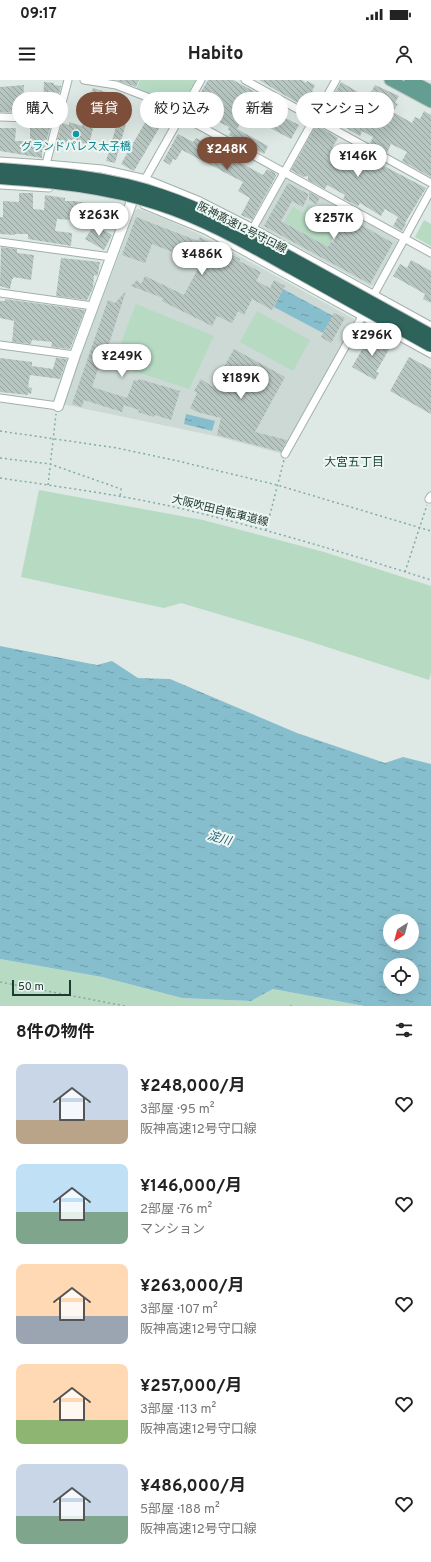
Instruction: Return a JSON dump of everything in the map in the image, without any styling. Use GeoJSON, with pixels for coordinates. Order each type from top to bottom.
{"type":"FeatureCollection","features":[{"type":"Feature","properties":{"kind":"highway","name":"阪神高速12号守口線"},"geometry":{"type":"LineString","coordinates":[[0,169],[54,172],[94,178],[136,188],[180,202],[224,221],[431,334]]}},
{"type":"Feature","properties":{"kind":"highway","name":"阪神高速12号守口線"},"geometry":{"type":"LineString","coordinates":[[0,178],[52,182],[92,188],[135,197],[177,211],[225,233],[431,346]]}},
{"type":"Feature","properties":{"kind":"main road"},"geometry":{"type":"LineString","coordinates":[[390,80],[431,102]]}},
{"type":"Feature","properties":{"kind":"main road"},"geometry":{"type":"LineString","coordinates":[[410,80],[431,92]]}},
{"type":"Feature","properties":{"kind":"street"},"geometry":{"type":"LineString","coordinates":[[65,92],[68,80]]}},
{"type":"Feature","properties":{"kind":"street"},"geometry":{"type":"LineString","coordinates":[[84,80],[117,83],[140,94]]}},
{"type":"Feature","properties":{"kind":"street"},"geometry":{"type":"LineString","coordinates":[[194,92],[201,80]]}},
{"type":"Feature","properties":{"kind":"street"},"geometry":{"type":"LineString","coordinates":[[245,80],[296,108]]}},
{"type":"Feature","properties":{"kind":"street"},"geometry":{"type":"LineString","coordinates":[[330,92],[336,80]]}},
{"type":"Feature","properties":{"kind":"street"},"geometry":{"type":"LineString","coordinates":[[0,117],[12,117]]}},
{"type":"Feature","properties":{"kind":"street"},"geometry":{"type":"LineString","coordinates":[[46,164],[56,128]]}},
{"type":"Feature","properties":{"kind":"street"},"geometry":{"type":"LineString","coordinates":[[0,398],[58,406],[75,355],[132,201],[174,128]]}},
{"type":"Feature","properties":{"kind":"street"},"geometry":{"type":"LineString","coordinates":[[204,128],[431,253]]}},
{"type":"Feature","properties":{"kind":"street"},"geometry":{"type":"LineString","coordinates":[[253,228],[310,128]]}},
{"type":"Feature","properties":{"kind":"street"},"geometry":{"type":"LineString","coordinates":[[331,128],[431,183]]}},
{"type":"Feature","properties":{"kind":"street"},"geometry":{"type":"LineString","coordinates":[[0,161],[102,169],[146,179],[200,201],[253,228],[431,326]]}},
{"type":"Feature","properties":{"kind":"street"},"geometry":{"type":"LineString","coordinates":[[0,185],[90,192],[132,201],[205,230],[431,354]]}},
{"type":"Feature","properties":{"kind":"street"},"geometry":{"type":"LineString","coordinates":[[285,454],[431,190]]}},
{"type":"Feature","properties":{"kind":"street"},"geometry":{"type":"LineString","coordinates":[[0,242],[111,257]]}},
{"type":"Feature","properties":{"kind":"street"},"geometry":{"type":"LineString","coordinates":[[0,293],[93,306]]}},
{"type":"Feature","properties":{"kind":"street"},"geometry":{"type":"LineString","coordinates":[[0,345],[75,355]]}},
{"type":"Feature","properties":{"kind":"path"},"geometry":{"type":"LineString","coordinates":[[48,485],[58,406]]}},
{"type":"Feature","properties":{"kind":"path"},"geometry":{"type":"LineString","coordinates":[[0,430],[117,448],[178,460],[277,485],[431,531]]}},
{"type":"Feature","properties":{"kind":"path"},"geometry":{"type":"LineString","coordinates":[[266,531],[285,454]]}},
{"type":"Feature","properties":{"kind":"path"},"geometry":{"type":"LineString","coordinates":[[0,458],[50,464],[121,489],[120,497]]}},
{"type":"Feature","properties":{"kind":"path","name":"大阪吹田自転車道線"},"geometry":{"type":"LineString","coordinates":[[0,478],[120,497],[182,509],[266,531],[431,580]]}},
{"type":"Feature","properties":{"kind":"path"},"geometry":{"type":"LineString","coordinates":[[405,572],[430,497]]}},
{"type":"Feature","properties":{"kind":"path"},"geometry":{"type":"LineString","coordinates":[[0,982],[125,1006]]}},
{"type":"Feature","properties":{"kind":"shaded area"},"geometry":{"type":"Polygon","coordinates":[[[288,179],[396,239],[398,242],[374,285],[370,286],[261,227],[260,223],[285,180],[288,179]]]}},
{"type":"Feature","properties":{"kind":"shaded area"},"geometry":{"type":"Polygon","coordinates":[[[138,209],[163,218],[203,236],[354,319],[355,322],[283,452],[280,453],[215,436],[62,404],[119,255],[134,211],[138,209]]]}},
{"type":"Feature","properties":{"kind":"green space"},"geometry":{"type":"Polygon","coordinates":[[[140,80],[196,80],[189,92],[142,92],[136,89],[140,80]]]}},
{"type":"Feature","properties":{"kind":"green space"},"geometry":{"type":"Polygon","coordinates":[[[308,204],[341,223],[328,247],[284,222],[293,207],[303,213],[308,204]]]}},
{"type":"Feature","properties":{"kind":"green space"},"geometry":{"type":"Polygon","coordinates":[[[424,220],[431,224],[431,246],[415,237],[424,220]]]}},
{"type":"Feature","properties":{"kind":"green space"},"geometry":{"type":"Polygon","coordinates":[[[136,304],[214,336],[189,389],[113,364],[136,304]]]}},
{"type":"Feature","properties":{"kind":"green space"},"geometry":{"type":"Polygon","coordinates":[[[257,311],[310,340],[293,371],[240,342],[257,311]]]}},
{"type":"Feature","properties":{"kind":"green space"},"geometry":{"type":"Polygon","coordinates":[[[39,490],[203,520],[324,552],[431,586],[431,673],[429,680],[299,638],[181,603],[164,608],[21,577],[39,490]]]}},
{"type":"Feature","properties":{"kind":"green space"},"geometry":{"type":"Polygon","coordinates":[[[0,959],[102,977],[182,998],[251,1001],[273,989],[364,1006],[0,1006],[0,959]]]}},
{"type":"Feature","properties":{"kind":"water"},"geometry":{"type":"Polygon","coordinates":[[[283,289],[333,316],[323,333],[274,307],[283,289]]]}},
{"type":"Feature","properties":{"kind":"water"},"geometry":{"type":"Polygon","coordinates":[[[186,414],[215,421],[212,431],[184,424],[186,414]]]}},
{"type":"Feature","properties":{"kind":"water","name":"淀川"},"geometry":{"type":"Polygon","coordinates":[[[0,646],[97,665],[112,661],[138,678],[170,679],[297,733],[385,763],[403,757],[431,764],[431,1006],[364,1006],[273,989],[251,1001],[182,998],[102,977],[0,959],[0,646]]]}},
{"type":"Feature","properties":{"kind":"building"},"geometry":{"type":"Polygon","coordinates":[[[116,80],[139,80],[136,87],[116,80]]]}},
{"type":"Feature","properties":{"kind":"building"},"geometry":{"type":"Polygon","coordinates":[[[208,80],[233,80],[255,92],[232,92],[232,128],[238,128],[268,146],[264,154],[229,135],[231,131],[228,130],[229,127],[224,124],[224,92],[201,92],[208,80]]]}},
{"type":"Feature","properties":{"kind":"building"},"geometry":{"type":"Polygon","coordinates":[[[259,80],[302,80],[306,83],[307,81],[315,85],[312,91],[314,92],[296,92],[296,102],[288,97],[288,92],[279,92],[259,80]]]}},
{"type":"Feature","properties":{"kind":"building"},"geometry":{"type":"Polygon","coordinates":[[[44,82],[54,83],[54,85],[61,86],[60,92],[44,92],[44,82]]]}},
{"type":"Feature","properties":{"kind":"building"},"geometry":{"type":"Polygon","coordinates":[[[341,82],[358,92],[335,92],[341,82]]]}},
{"type":"Feature","properties":{"kind":"building"},"geometry":{"type":"Polygon","coordinates":[[[24,85],[24,92],[12,92],[12,112],[0,112],[0,87],[24,85]]]}},
{"type":"Feature","properties":{"kind":"building"},"geometry":{"type":"Polygon","coordinates":[[[375,85],[390,92],[371,92],[375,85]]]}},
{"type":"Feature","properties":{"kind":"building"},"geometry":{"type":"Polygon","coordinates":[[[93,88],[106,92],[92,92],[93,88]]]}},
{"type":"Feature","properties":{"kind":"building"},"geometry":{"type":"Polygon","coordinates":[[[394,94],[399,96],[395,103],[398,104],[394,110],[394,94]]]}},
{"type":"Feature","properties":{"kind":"building"},"geometry":{"type":"Polygon","coordinates":[[[424,111],[431,115],[431,177],[402,161],[407,152],[391,144],[387,153],[370,143],[373,137],[362,131],[360,136],[346,128],[394,128],[394,113],[412,123],[415,117],[420,119],[424,111]]]}},
{"type":"Feature","properties":{"kind":"building"},"geometry":{"type":"Polygon","coordinates":[[[288,119],[296,123],[296,128],[297,128],[291,139],[270,128],[288,128],[288,119]]]}},
{"type":"Feature","properties":{"kind":"building"},"geometry":{"type":"Polygon","coordinates":[[[69,122],[76,124],[76,128],[93,128],[89,145],[68,139],[67,144],[57,141],[61,128],[68,128],[69,122]]]}},
{"type":"Feature","properties":{"kind":"building"},"geometry":{"type":"Polygon","coordinates":[[[0,128],[16,128],[15,141],[30,141],[30,128],[50,128],[44,150],[42,150],[42,158],[0,151],[0,128]]]}},
{"type":"Feature","properties":{"kind":"building"},"geometry":{"type":"Polygon","coordinates":[[[116,128],[125,128],[115,163],[106,161],[116,128]]]}},
{"type":"Feature","properties":{"kind":"building"},"geometry":{"type":"Polygon","coordinates":[[[142,128],[159,128],[134,171],[121,164],[142,128]]]}},
{"type":"Feature","properties":{"kind":"building"},"geometry":{"type":"Polygon","coordinates":[[[314,128],[321,128],[338,138],[332,148],[350,157],[351,155],[358,159],[362,151],[365,152],[382,162],[382,165],[426,188],[405,223],[406,224],[402,231],[393,226],[398,217],[385,209],[381,216],[360,203],[358,206],[343,199],[345,195],[327,185],[325,189],[308,180],[308,176],[303,177],[291,170],[314,128]]]}},
{"type":"Feature","properties":{"kind":"building"},"geometry":{"type":"Polygon","coordinates":[[[178,134],[193,142],[196,138],[263,175],[267,169],[275,173],[276,176],[252,220],[241,215],[250,198],[238,191],[243,182],[182,150],[176,160],[173,159],[170,165],[163,161],[178,134]]]}},
{"type":"Feature","properties":{"kind":"building"},"geometry":{"type":"Polygon","coordinates":[[[288,183],[308,194],[308,196],[303,207],[292,201],[281,221],[328,247],[331,242],[333,243],[347,217],[393,243],[370,284],[264,226],[288,183]]]}},
{"type":"Feature","properties":{"kind":"building"},"geometry":{"type":"Polygon","coordinates":[[[309,192],[320,198],[316,204],[309,200],[309,192]]]}},
{"type":"Feature","properties":{"kind":"building"},"geometry":{"type":"Polygon","coordinates":[[[19,193],[33,193],[33,209],[44,210],[45,195],[65,198],[65,201],[75,201],[122,210],[117,224],[75,216],[75,220],[57,219],[55,231],[72,233],[71,246],[28,239],[28,234],[0,234],[0,217],[3,217],[3,201],[19,202],[19,193]]]}},
{"type":"Feature","properties":{"kind":"building"},"geometry":{"type":"Polygon","coordinates":[[[136,217],[198,241],[200,237],[240,259],[239,261],[261,272],[256,281],[270,288],[274,280],[285,286],[272,310],[252,299],[244,315],[238,311],[232,323],[217,316],[212,326],[162,301],[163,298],[131,286],[137,280],[141,284],[145,276],[184,295],[200,265],[186,257],[152,244],[145,263],[122,255],[136,217]]]}},
{"type":"Feature","properties":{"kind":"building"},"geometry":{"type":"Polygon","coordinates":[[[94,225],[112,235],[104,250],[85,239],[94,225]]]}},
{"type":"Feature","properties":{"kind":"building"},"geometry":{"type":"Polygon","coordinates":[[[1,247],[17,249],[17,253],[34,255],[31,280],[13,277],[10,289],[0,286],[1,247]]]}},
{"type":"Feature","properties":{"kind":"building"},"geometry":{"type":"Polygon","coordinates":[[[61,258],[100,262],[97,276],[94,275],[93,288],[87,300],[56,296],[61,258]]]}},
{"type":"Feature","properties":{"kind":"building"},"geometry":{"type":"Polygon","coordinates":[[[411,260],[431,271],[431,303],[423,299],[425,294],[393,276],[400,264],[407,268],[411,260]]]}},
{"type":"Feature","properties":{"kind":"building"},"geometry":{"type":"Polygon","coordinates":[[[126,291],[107,350],[105,349],[92,387],[127,398],[134,380],[138,381],[139,379],[180,391],[171,420],[138,412],[139,410],[124,405],[122,412],[84,400],[82,407],[72,404],[108,300],[115,303],[126,291]]]}},
{"type":"Feature","properties":{"kind":"building"},"geometry":{"type":"Polygon","coordinates":[[[5,299],[85,310],[70,349],[51,347],[52,342],[32,340],[31,344],[12,342],[14,321],[0,318],[0,301],[5,301],[5,299]]]}},
{"type":"Feature","properties":{"kind":"building"},"geometry":{"type":"Polygon","coordinates":[[[334,313],[345,318],[331,343],[321,337],[334,313]]]}},
{"type":"Feature","properties":{"kind":"building"},"geometry":{"type":"Polygon","coordinates":[[[371,334],[391,346],[376,372],[379,373],[375,380],[352,367],[371,334]]]}},
{"type":"Feature","properties":{"kind":"building"},"geometry":{"type":"Polygon","coordinates":[[[234,349],[285,377],[255,432],[287,440],[281,452],[217,435],[221,418],[197,412],[190,408],[197,393],[194,391],[201,379],[213,387],[234,349]]]}},
{"type":"Feature","properties":{"kind":"building"},"geometry":{"type":"Polygon","coordinates":[[[409,357],[431,369],[431,414],[390,391],[409,357]]]}},
{"type":"Feature","properties":{"kind":"building"},"geometry":{"type":"Polygon","coordinates":[[[0,358],[32,362],[32,366],[53,369],[56,358],[67,359],[60,379],[30,375],[28,387],[32,388],[31,394],[28,393],[28,395],[0,392],[0,358]]]}},
{"type":"Feature","properties":{"kind":"place","name":"グランドパレス太子橋"},"geometry":{"type":"Point","coordinates":[76,134]}},
{"type":"Feature","properties":{"kind":"district","name":"大宮五丁目"},"geometry":{"type":"Point","coordinates":[354,463]}}]}
